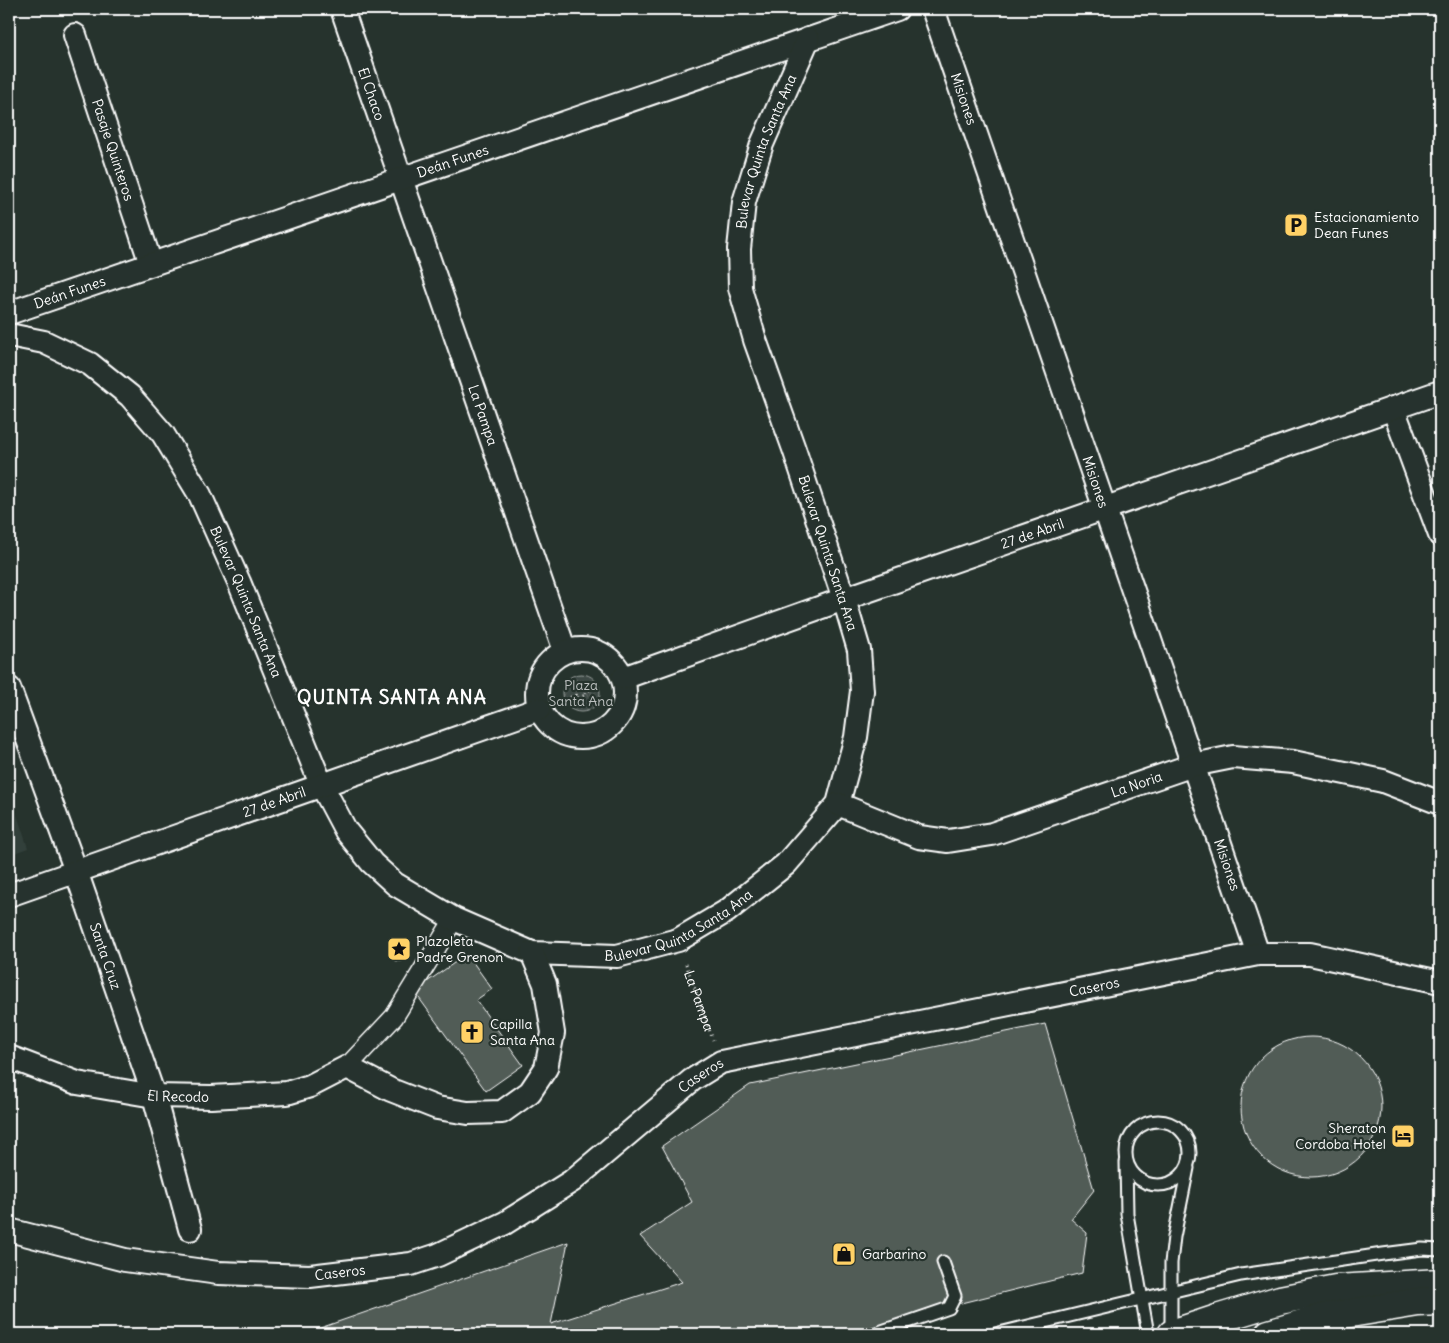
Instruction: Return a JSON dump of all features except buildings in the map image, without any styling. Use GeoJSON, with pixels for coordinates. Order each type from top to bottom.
{"type":"FeatureCollection","features":[{"type":"Feature","properties":{"kind":"main road"},"geometry":{"type":"LineString","coordinates":[[1172,1334],[1280,1300],[1336,1289],[1440,1283]]}},
{"type":"Feature","properties":{"kind":"main road"},"geometry":{"type":"LineString","coordinates":[[1269,1334],[1326,1316],[1418,1302],[1440,1301]]}},
{"type":"Feature","properties":{"kind":"street","name":"El Chaco"},"geometry":{"type":"LineString","coordinates":[[342,9],[402,178]]}},
{"type":"Feature","properties":{"kind":"street","name":"Deán Funes"},"geometry":{"type":"LineString","coordinates":[[9,313],[897,9]]}},
{"type":"Feature","properties":{"kind":"street","name":"Misiones"},"geometry":{"type":"LineString","coordinates":[[933,9],[1258,954]]}},
{"type":"Feature","properties":{"kind":"street","name":"Pasaje Quinteros"},"geometry":{"type":"LineString","coordinates":[[75,35],[151,264]]}},
{"type":"Feature","properties":{"kind":"street","name":"Bulevar Quinta Santa Ana"},"geometry":{"type":"LineString","coordinates":[[9,335],[44,342],[90,364],[130,396],[164,434],[208,512],[239,582],[320,784],[346,831],[372,863],[395,884],[454,919],[532,953],[617,956],[678,940],[727,911],[786,864],[838,804],[856,737],[862,691],[859,650],[844,599],[755,340],[740,288],[739,249],[744,202],[762,144],[808,39]]}},
{"type":"Feature","properties":{"kind":"street","name":"La Pampa"},"geometry":{"type":"LineString","coordinates":[[402,178],[565,651]]}},
{"type":"Feature","properties":{"kind":"street","name":"27 de Abril"},"geometry":{"type":"LineString","coordinates":[[623,678],[844,599],[1440,392]]}},
{"type":"Feature","properties":{"kind":"street"},"geometry":{"type":"LineString","coordinates":[[1393,408],[1440,535]]}},
{"type":"Feature","properties":{"kind":"street"},"geometry":{"type":"LineString","coordinates":[[579,648],[593,650],[605,655],[616,664],[623,678],[626,691],[624,707],[616,720],[605,731],[591,737],[575,737],[560,733],[548,723],[539,709],[536,696],[538,682],[543,669],[553,658],[565,651],[579,648]]}},
{"type":"Feature","properties":{"kind":"street","name":"Santa Cruz"},"geometry":{"type":"LineString","coordinates":[[9,688],[76,871],[154,1096],[190,1229]]}},
{"type":"Feature","properties":{"kind":"street","name":"27 de Abril"},"geometry":{"type":"LineString","coordinates":[[9,895],[320,784],[539,709]]}},
{"type":"Feature","properties":{"kind":"street","name":"La Noria"},"geometry":{"type":"LineString","coordinates":[[838,804],[919,837],[948,841],[992,834],[1193,765],[1233,757],[1293,762],[1383,781],[1440,803]]}},
{"type":"Feature","properties":{"kind":"street","name":"El Recodo"},"geometry":{"type":"LineString","coordinates":[[9,1057],[77,1083],[154,1096],[211,1098],[287,1093],[310,1086],[348,1067],[394,1017],[454,919]]}},
{"type":"Feature","properties":{"kind":"street"},"geometry":{"type":"LineString","coordinates":[[348,1067],[391,1090],[436,1108],[468,1113],[502,1112],[530,1092],[546,1068],[553,1033],[545,984],[532,953]]}},
{"type":"Feature","properties":{"kind":"street","name":"Caseros"},"geometry":{"type":"LineString","coordinates":[[9,1230],[125,1260],[218,1273],[310,1276],[411,1264],[438,1255],[505,1223],[572,1181],[692,1080],[721,1062],[1258,954],[1310,954],[1436,979]]}},
{"type":"Feature","properties":{"kind":"lane"},"geometry":{"type":"LineString","coordinates":[[1148,1334],[1127,1214],[1126,1148],[1129,1138],[1136,1130],[1149,1123],[1163,1122],[1173,1125],[1181,1131],[1187,1139],[1190,1150],[1171,1263],[1172,1334]]}},
{"type":"Feature","properties":{"kind":"lane"},"geometry":{"type":"LineString","coordinates":[[1126,1158],[1129,1168],[1136,1177],[1145,1183],[1156,1186],[1167,1184],[1177,1179],[1189,1161]]}},
{"type":"Feature","properties":{"kind":"lane"},"geometry":{"type":"LineString","coordinates":[[995,1334],[1241,1275],[1383,1254],[1440,1250]]}},
{"type":"Feature","properties":{"kind":"lane"},"geometry":{"type":"LineString","coordinates":[[873,1334],[949,1308],[955,1296],[942,1262]]}},
{"type":"Feature","properties":{"kind":"path","name":"La Pampa"},"geometry":{"type":"LineString","coordinates":[[678,940],[721,1062]]}},
{"type":"Feature","properties":{"kind":"shaded area"},"geometry":{"type":"Polygon","coordinates":[[[9,791],[28,848],[9,855],[9,791]]]}},
{"type":"Feature","properties":{"kind":"green space","name":"Plaza Santa Ana"},"geometry":{"type":"Polygon","coordinates":[[[581,674],[594,680],[600,693],[594,706],[581,712],[568,706],[562,693],[568,680],[581,674]]]}},
{"type":"Feature","properties":{"kind":"place","name":"Estacionamiento Dean Funes"},"geometry":{"type":"Point","coordinates":[1296,225]}},
{"type":"Feature","properties":{"kind":"place","name":"Plazoleta Padre Grenon"},"geometry":{"type":"Point","coordinates":[399,949]}},
{"type":"Feature","properties":{"kind":"place","name":"Capilla Santa Ana"},"geometry":{"type":"Point","coordinates":[472,1032]}},
{"type":"Feature","properties":{"kind":"place","name":"Sheraton Cordoba Hotel"},"geometry":{"type":"Point","coordinates":[1403,1136]}},
{"type":"Feature","properties":{"kind":"place","name":"Garbarino"},"geometry":{"type":"Point","coordinates":[844,1254]}},
{"type":"Feature","properties":{"kind":"district","name":"QUINTA SANTA ANA"},"geometry":{"type":"Point","coordinates":[392,697]}}]}
